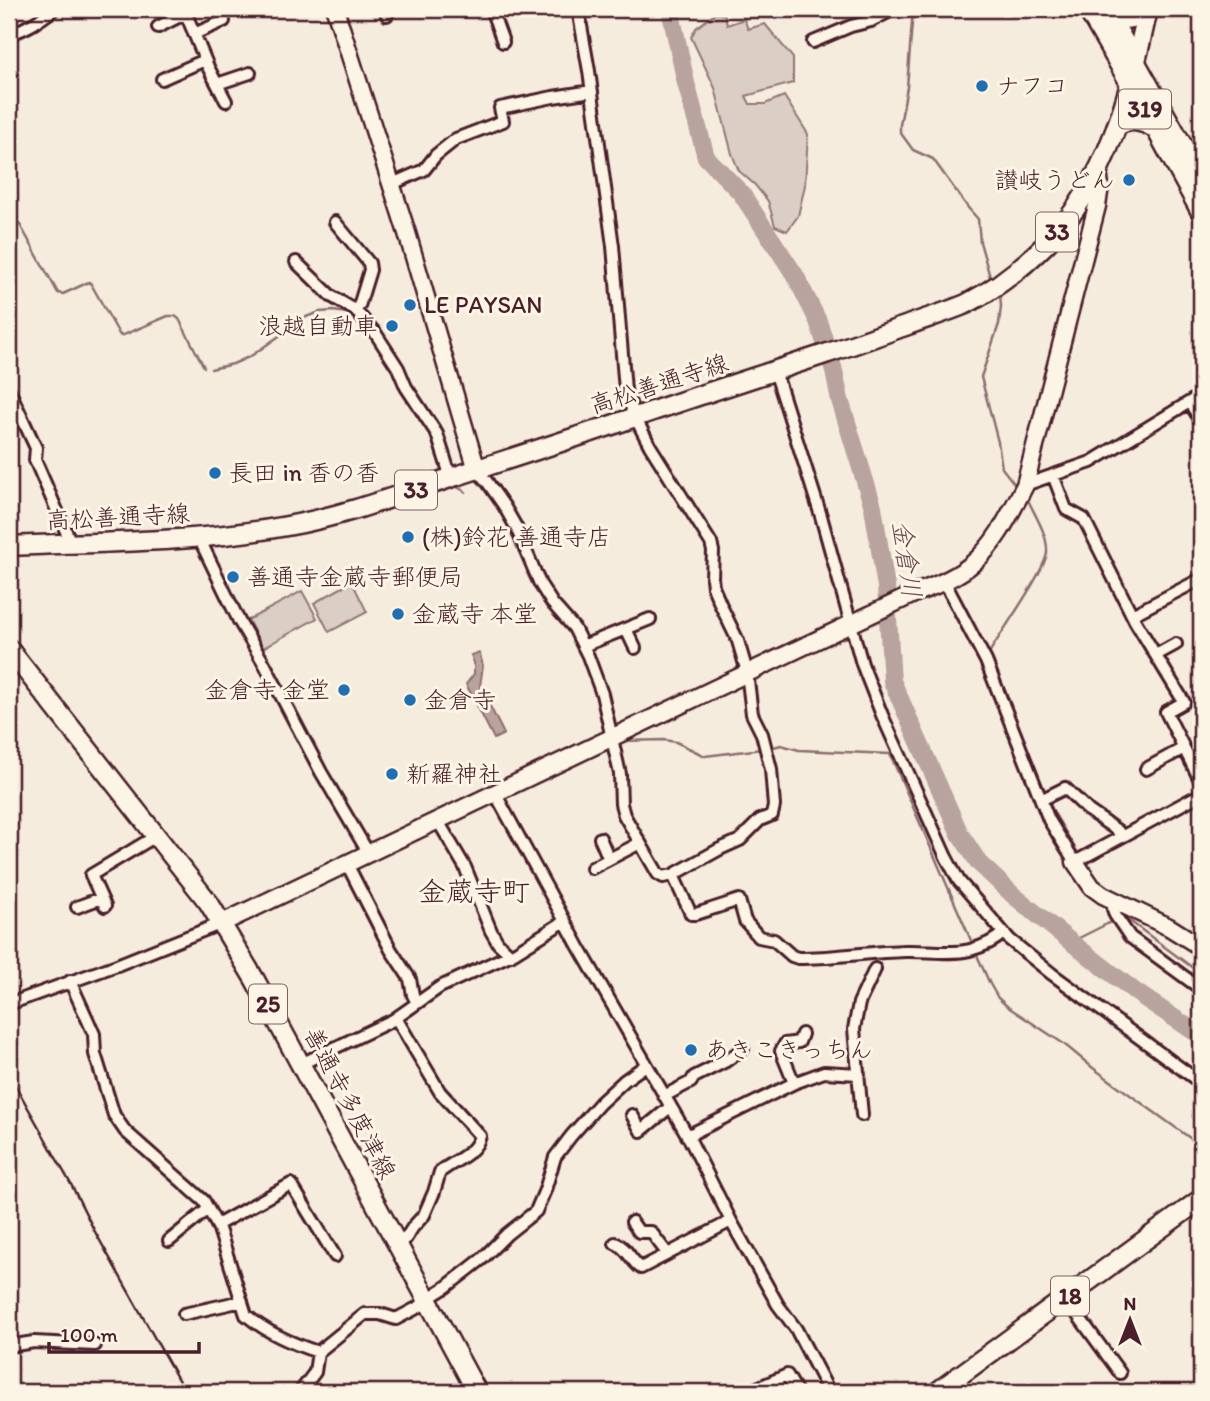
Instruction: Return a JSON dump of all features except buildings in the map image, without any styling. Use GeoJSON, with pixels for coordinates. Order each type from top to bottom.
{"type":"FeatureCollection","features":[{"type":"Feature","properties":{"kind":"highway","name":"319"},"geometry":{"type":"LineString","coordinates":[[1099,9],[1136,61],[1201,180]]}},
{"type":"Feature","properties":{"kind":"highway","name":"319"},"geometry":{"type":"LineString","coordinates":[[1099,9],[1130,82],[1201,211]]}},
{"type":"Feature","properties":{"kind":"main road"},"geometry":{"type":"LineString","coordinates":[[1099,9],[1128,19],[1147,9]]}},
{"type":"Feature","properties":{"kind":"main road","name":"高松善通寺線"},"geometry":{"type":"LineString","coordinates":[[9,546],[199,538],[318,520],[356,510],[846,347],[967,303],[1013,274],[1051,239],[1093,182],[1111,144],[1136,61],[1147,9]]}},
{"type":"Feature","properties":{"kind":"main road"},"geometry":{"type":"LineString","coordinates":[[1116,127],[1122,123],[1138,121],[1156,129]]}},
{"type":"Feature","properties":{"kind":"main road"},"geometry":{"type":"LineString","coordinates":[[9,553],[28,551],[42,545]]}},
{"type":"Feature","properties":{"kind":"main road","name":"善通寺多度津線"},"geometry":{"type":"LineString","coordinates":[[9,649],[222,923],[477,1392]]}},
{"type":"Feature","properties":{"kind":"main road","name":"18"},"geometry":{"type":"LineString","coordinates":[[937,1392],[1201,1199]]}},
{"type":"Feature","properties":{"kind":"street"},"geometry":{"type":"LineString","coordinates":[[9,34],[22,30],[54,9]]}},
{"type":"Feature","properties":{"kind":"street"},"geometry":{"type":"LineString","coordinates":[[335,9],[392,184],[477,470],[505,506],[540,584],[552,603],[574,628],[583,646],[602,694],[620,774],[624,815],[663,877],[673,875],[740,840],[761,820],[772,816],[774,806],[771,769],[762,734],[752,714],[747,672],[738,641],[713,587],[711,543],[650,446],[625,390],[613,246],[578,9]]}},
{"type":"Feature","properties":{"kind":"street"},"geometry":{"type":"LineString","coordinates":[[491,9],[503,42]]}},
{"type":"Feature","properties":{"kind":"street"},"geometry":{"type":"LineString","coordinates":[[813,42],[851,26],[871,21],[894,9]]}},
{"type":"Feature","properties":{"kind":"street"},"geometry":{"type":"LineString","coordinates":[[159,27],[185,11],[205,60],[226,101]]}},
{"type":"Feature","properties":{"kind":"street"},"geometry":{"type":"LineString","coordinates":[[194,34],[224,21]]}},
{"type":"Feature","properties":{"kind":"street"},"geometry":{"type":"LineString","coordinates":[[162,79],[205,60]]}},
{"type":"Feature","properties":{"kind":"street"},"geometry":{"type":"LineString","coordinates":[[217,84],[250,73]]}},
{"type":"Feature","properties":{"kind":"street"},"geometry":{"type":"LineString","coordinates":[[392,184],[424,170],[436,155],[456,139],[503,121],[500,108],[592,91]]}},
{"type":"Feature","properties":{"kind":"street"},"geometry":{"type":"LineString","coordinates":[[9,1004],[222,923],[944,581],[972,564],[992,543],[1024,485],[1090,232],[1100,186],[1098,171]]}},
{"type":"Feature","properties":{"kind":"street"},"geometry":{"type":"LineString","coordinates":[[1067,220],[1082,218],[1090,232]]}},
{"type":"Feature","properties":{"kind":"street"},"geometry":{"type":"LineString","coordinates":[[335,222],[369,263],[370,270],[359,306],[355,310]]}},
{"type":"Feature","properties":{"kind":"street"},"geometry":{"type":"LineString","coordinates":[[296,262],[331,296],[355,310],[387,348],[405,387],[437,433],[451,478]]}},
{"type":"Feature","properties":{"kind":"street"},"geometry":{"type":"LineString","coordinates":[[776,370],[821,516],[862,664],[882,715],[959,881],[1003,933],[1052,974],[1201,1083]]}},
{"type":"Feature","properties":{"kind":"street"},"geometry":{"type":"LineString","coordinates":[[9,390],[36,448],[35,460],[68,536]]}},
{"type":"Feature","properties":{"kind":"street"},"geometry":{"type":"LineString","coordinates":[[1024,485],[1091,462],[1201,395]]}},
{"type":"Feature","properties":{"kind":"street"},"geometry":{"type":"LineString","coordinates":[[1190,403],[1201,421]]}},
{"type":"Feature","properties":{"kind":"street"},"geometry":{"type":"LineString","coordinates":[[1054,475],[1066,509],[1084,519],[1132,615],[1184,702],[1166,712],[1201,782]]}},
{"type":"Feature","properties":{"kind":"street"},"geometry":{"type":"LineString","coordinates":[[199,538],[239,621],[369,854]]}},
{"type":"Feature","properties":{"kind":"street"},"geometry":{"type":"LineString","coordinates":[[1132,615],[1201,579]]}},
{"type":"Feature","properties":{"kind":"street"},"geometry":{"type":"LineString","coordinates":[[944,581],[990,672],[1044,799],[1049,820],[1075,862],[1092,887],[1116,912],[1130,937],[1201,989]]}},
{"type":"Feature","properties":{"kind":"street"},"geometry":{"type":"LineString","coordinates":[[583,646],[650,619]]}},
{"type":"Feature","properties":{"kind":"street"},"geometry":{"type":"LineString","coordinates":[[626,629],[635,648]]}},
{"type":"Feature","properties":{"kind":"street"},"geometry":{"type":"LineString","coordinates":[[1156,655],[1176,644]]}},
{"type":"Feature","properties":{"kind":"street"},"geometry":{"type":"LineString","coordinates":[[1146,769],[1184,748]]}},
{"type":"Feature","properties":{"kind":"street"},"geometry":{"type":"LineString","coordinates":[[1044,799],[1065,788],[1090,811],[1118,831],[1121,837]]}},
{"type":"Feature","properties":{"kind":"street"},"geometry":{"type":"LineString","coordinates":[[495,793],[687,1136],[731,1221],[778,1305],[796,1329],[829,1392]]}},
{"type":"Feature","properties":{"kind":"street"},"geometry":{"type":"LineString","coordinates":[[1075,862],[1201,794]]}},
{"type":"Feature","properties":{"kind":"street"},"geometry":{"type":"LineString","coordinates":[[438,821],[465,867],[491,932],[511,955]]}},
{"type":"Feature","properties":{"kind":"street"},"geometry":{"type":"LineString","coordinates":[[77,907],[103,902],[91,875],[108,860],[156,836]]}},
{"type":"Feature","properties":{"kind":"street"},"geometry":{"type":"LineString","coordinates":[[600,838],[609,859]]}},
{"type":"Feature","properties":{"kind":"street"},"geometry":{"type":"LineString","coordinates":[[592,867],[640,843]]}},
{"type":"Feature","properties":{"kind":"street"},"geometry":{"type":"LineString","coordinates":[[347,864],[391,950],[410,979],[416,1003]]}},
{"type":"Feature","properties":{"kind":"street"},"geometry":{"type":"LineString","coordinates":[[673,875],[691,914],[740,900],[745,921],[759,937],[774,940],[797,958],[895,951],[969,950],[998,938],[1003,933]]}},
{"type":"Feature","properties":{"kind":"street"},"geometry":{"type":"LineString","coordinates":[[1116,912],[1169,928],[1201,947]]}},
{"type":"Feature","properties":{"kind":"street"},"geometry":{"type":"LineString","coordinates":[[301,1065],[396,1018],[440,986],[511,955],[565,922]]}},
{"type":"Feature","properties":{"kind":"street"},"geometry":{"type":"LineString","coordinates":[[862,1115],[854,1029],[859,1003],[875,969]]}},
{"type":"Feature","properties":{"kind":"street"},"geometry":{"type":"LineString","coordinates":[[70,981],[94,1034],[95,1055],[114,1115],[125,1131],[204,1201],[217,1225],[246,1315],[257,1324],[318,1352]]}},
{"type":"Feature","properties":{"kind":"street"},"geometry":{"type":"LineString","coordinates":[[396,1018],[440,1092],[480,1136],[479,1141],[464,1157],[440,1172],[424,1215],[398,1244]]}},
{"type":"Feature","properties":{"kind":"street"},"geometry":{"type":"LineString","coordinates":[[794,1083],[781,1051],[785,1045],[799,1042],[802,1034]]}},
{"type":"Feature","properties":{"kind":"street"},"geometry":{"type":"LineString","coordinates":[[664,1096],[743,1049]]}},
{"type":"Feature","properties":{"kind":"street"},"geometry":{"type":"LineString","coordinates":[[300,1392],[315,1372],[318,1352],[365,1314],[380,1314],[396,1320],[428,1300],[482,1259],[536,1211],[555,1157],[600,1103],[646,1065]]}},
{"type":"Feature","properties":{"kind":"street"},"geometry":{"type":"LineString","coordinates":[[687,1136],[794,1083],[824,1072],[859,1074]]}},
{"type":"Feature","properties":{"kind":"street"},"geometry":{"type":"LineString","coordinates":[[632,1115],[641,1131],[670,1107]]}},
{"type":"Feature","properties":{"kind":"street"},"geometry":{"type":"LineString","coordinates":[[217,1225],[291,1184],[335,1256]]}},
{"type":"Feature","properties":{"kind":"street"},"geometry":{"type":"LineString","coordinates":[[169,1241],[208,1209]]}},
{"type":"Feature","properties":{"kind":"street"},"geometry":{"type":"LineString","coordinates":[[615,1243],[624,1247],[640,1268],[731,1221]]}},
{"type":"Feature","properties":{"kind":"street"},"geometry":{"type":"LineString","coordinates":[[632,1222],[639,1232],[651,1232],[667,1253]]}},
{"type":"Feature","properties":{"kind":"street"},"geometry":{"type":"LineString","coordinates":[[1066,1299],[1121,1373]]}},
{"type":"Feature","properties":{"kind":"street"},"geometry":{"type":"LineString","coordinates":[[184,1314],[242,1301]]}},
{"type":"Feature","properties":{"kind":"street"},"geometry":{"type":"LineString","coordinates":[[9,1346],[34,1342],[95,1345]]}},
{"type":"Feature","properties":{"kind":"street"},"geometry":{"type":"LineString","coordinates":[[748,1392],[787,1375],[797,1392]]}},
{"type":"Feature","properties":{"kind":"shaded area"},"geometry":{"type":"Polygon","coordinates":[[[716,13],[725,15],[727,25],[744,19],[748,29],[765,24],[793,58],[793,83],[746,96],[750,104],[765,104],[784,96],[808,134],[805,185],[798,216],[787,231],[775,226],[768,201],[739,171],[715,88],[691,37],[696,28],[716,13]]]}},
{"type":"Feature","properties":{"kind":"shaded area"},"geometry":{"type":"Polygon","coordinates":[[[352,582],[367,612],[329,632],[314,603],[352,582]]]}},
{"type":"Feature","properties":{"kind":"shaded area"},"geometry":{"type":"Polygon","coordinates":[[[302,591],[317,618],[263,648],[248,620],[302,591]]]}},
{"type":"Feature","properties":{"kind":"shaded area"},"geometry":{"type":"Polygon","coordinates":[[[478,653],[483,666],[480,686],[504,734],[494,739],[466,684],[474,674],[471,655],[478,653]]]}},
{"type":"Feature","properties":{"kind":"waterway","name":"金倉川"},"geometry":{"type":"LineString","coordinates":[[670,9],[706,157],[741,193],[795,275],[818,321],[873,507],[886,587],[892,681],[960,834],[979,863],[1013,895],[1137,993],[1201,1036]]}},
{"type":"Feature","properties":{"kind":"waterway"},"geometry":{"type":"LineString","coordinates":[[913,9],[907,87],[900,132],[913,150],[933,159],[978,219],[980,242],[990,277]]}},
{"type":"Feature","properties":{"kind":"waterway"},"geometry":{"type":"LineString","coordinates":[[19,223],[58,293],[63,294],[89,282],[121,336],[168,316],[175,316],[204,367]]}},
{"type":"Feature","properties":{"kind":"waterway"},"geometry":{"type":"LineString","coordinates":[[1000,294],[999,324],[981,377],[1002,468],[1016,486]]}},
{"type":"Feature","properties":{"kind":"waterway"},"geometry":{"type":"LineString","coordinates":[[211,369],[251,356],[306,317],[320,312],[348,313],[356,318]]}},
{"type":"Feature","properties":{"kind":"waterway"},"geometry":{"type":"LineString","coordinates":[[427,429],[434,441]]}},
{"type":"Feature","properties":{"kind":"waterway"},"geometry":{"type":"LineString","coordinates":[[457,487],[466,492]]}},
{"type":"Feature","properties":{"kind":"waterway"},"geometry":{"type":"LineString","coordinates":[[1027,749],[989,653],[1032,586],[1045,560],[1045,539],[1028,500]]}},
{"type":"Feature","properties":{"kind":"waterway"},"geometry":{"type":"LineString","coordinates":[[509,526],[519,552]]}},
{"type":"Feature","properties":{"kind":"waterway"},"geometry":{"type":"LineString","coordinates":[[527,573],[540,596],[556,615]]}},
{"type":"Feature","properties":{"kind":"waterway"},"geometry":{"type":"LineString","coordinates":[[622,741],[676,742],[705,756],[762,749]]}},
{"type":"Feature","properties":{"kind":"waterway"},"geometry":{"type":"LineString","coordinates":[[770,748],[781,745],[799,750],[890,754],[973,945]]}},
{"type":"Feature","properties":{"kind":"waterway"},"geometry":{"type":"LineString","coordinates":[[1047,801],[1079,855]]}},
{"type":"Feature","properties":{"kind":"waterway"},"geometry":{"type":"LineString","coordinates":[[1119,918],[1123,916],[1201,974]]}},
{"type":"Feature","properties":{"kind":"waterway"},"geometry":{"type":"LineString","coordinates":[[1071,942],[1113,921]]}},
{"type":"Feature","properties":{"kind":"waterway"},"geometry":{"type":"LineString","coordinates":[[976,953],[998,998],[1008,1007],[1064,1044],[1201,1146]]}},
{"type":"Feature","properties":{"kind":"railway"},"geometry":{"type":"LineString","coordinates":[[9,1074],[185,1392]]}},
{"type":"Feature","properties":{"kind":"place","name":"ナフコ"},"geometry":{"type":"Point","coordinates":[982,86]}},
{"type":"Feature","properties":{"kind":"place","name":"讃岐うどん"},"geometry":{"type":"Point","coordinates":[1129,180]}},
{"type":"Feature","properties":{"kind":"place","name":"LE PAYSAN"},"geometry":{"type":"Point","coordinates":[410,305]}},
{"type":"Feature","properties":{"kind":"place","name":"浪越自動車"},"geometry":{"type":"Point","coordinates":[392,326]}},
{"type":"Feature","properties":{"kind":"place","name":"長田 in 香の香"},"geometry":{"type":"Point","coordinates":[215,473]}},
{"type":"Feature","properties":{"kind":"place","name":"(株)鈴花 善通寺店"},"geometry":{"type":"Point","coordinates":[408,537]}},
{"type":"Feature","properties":{"kind":"place","name":"善通寺金蔵寺郵便局"},"geometry":{"type":"Point","coordinates":[233,577]}},
{"type":"Feature","properties":{"kind":"place","name":"金蔵寺 本堂"},"geometry":{"type":"Point","coordinates":[398,614]}},
{"type":"Feature","properties":{"kind":"place","name":"金倉寺 金堂"},"geometry":{"type":"Point","coordinates":[344,690]}},
{"type":"Feature","properties":{"kind":"place","name":"金倉寺"},"geometry":{"type":"Point","coordinates":[410,700]}},
{"type":"Feature","properties":{"kind":"place","name":"新羅神社"},"geometry":{"type":"Point","coordinates":[392,774]}},
{"type":"Feature","properties":{"kind":"place","name":"あきこきっちん"},"geometry":{"type":"Point","coordinates":[691,1050]}},
{"type":"Feature","properties":{"kind":"district","name":"金蔵寺町"},"geometry":{"type":"Point","coordinates":[474,891]}}]}
